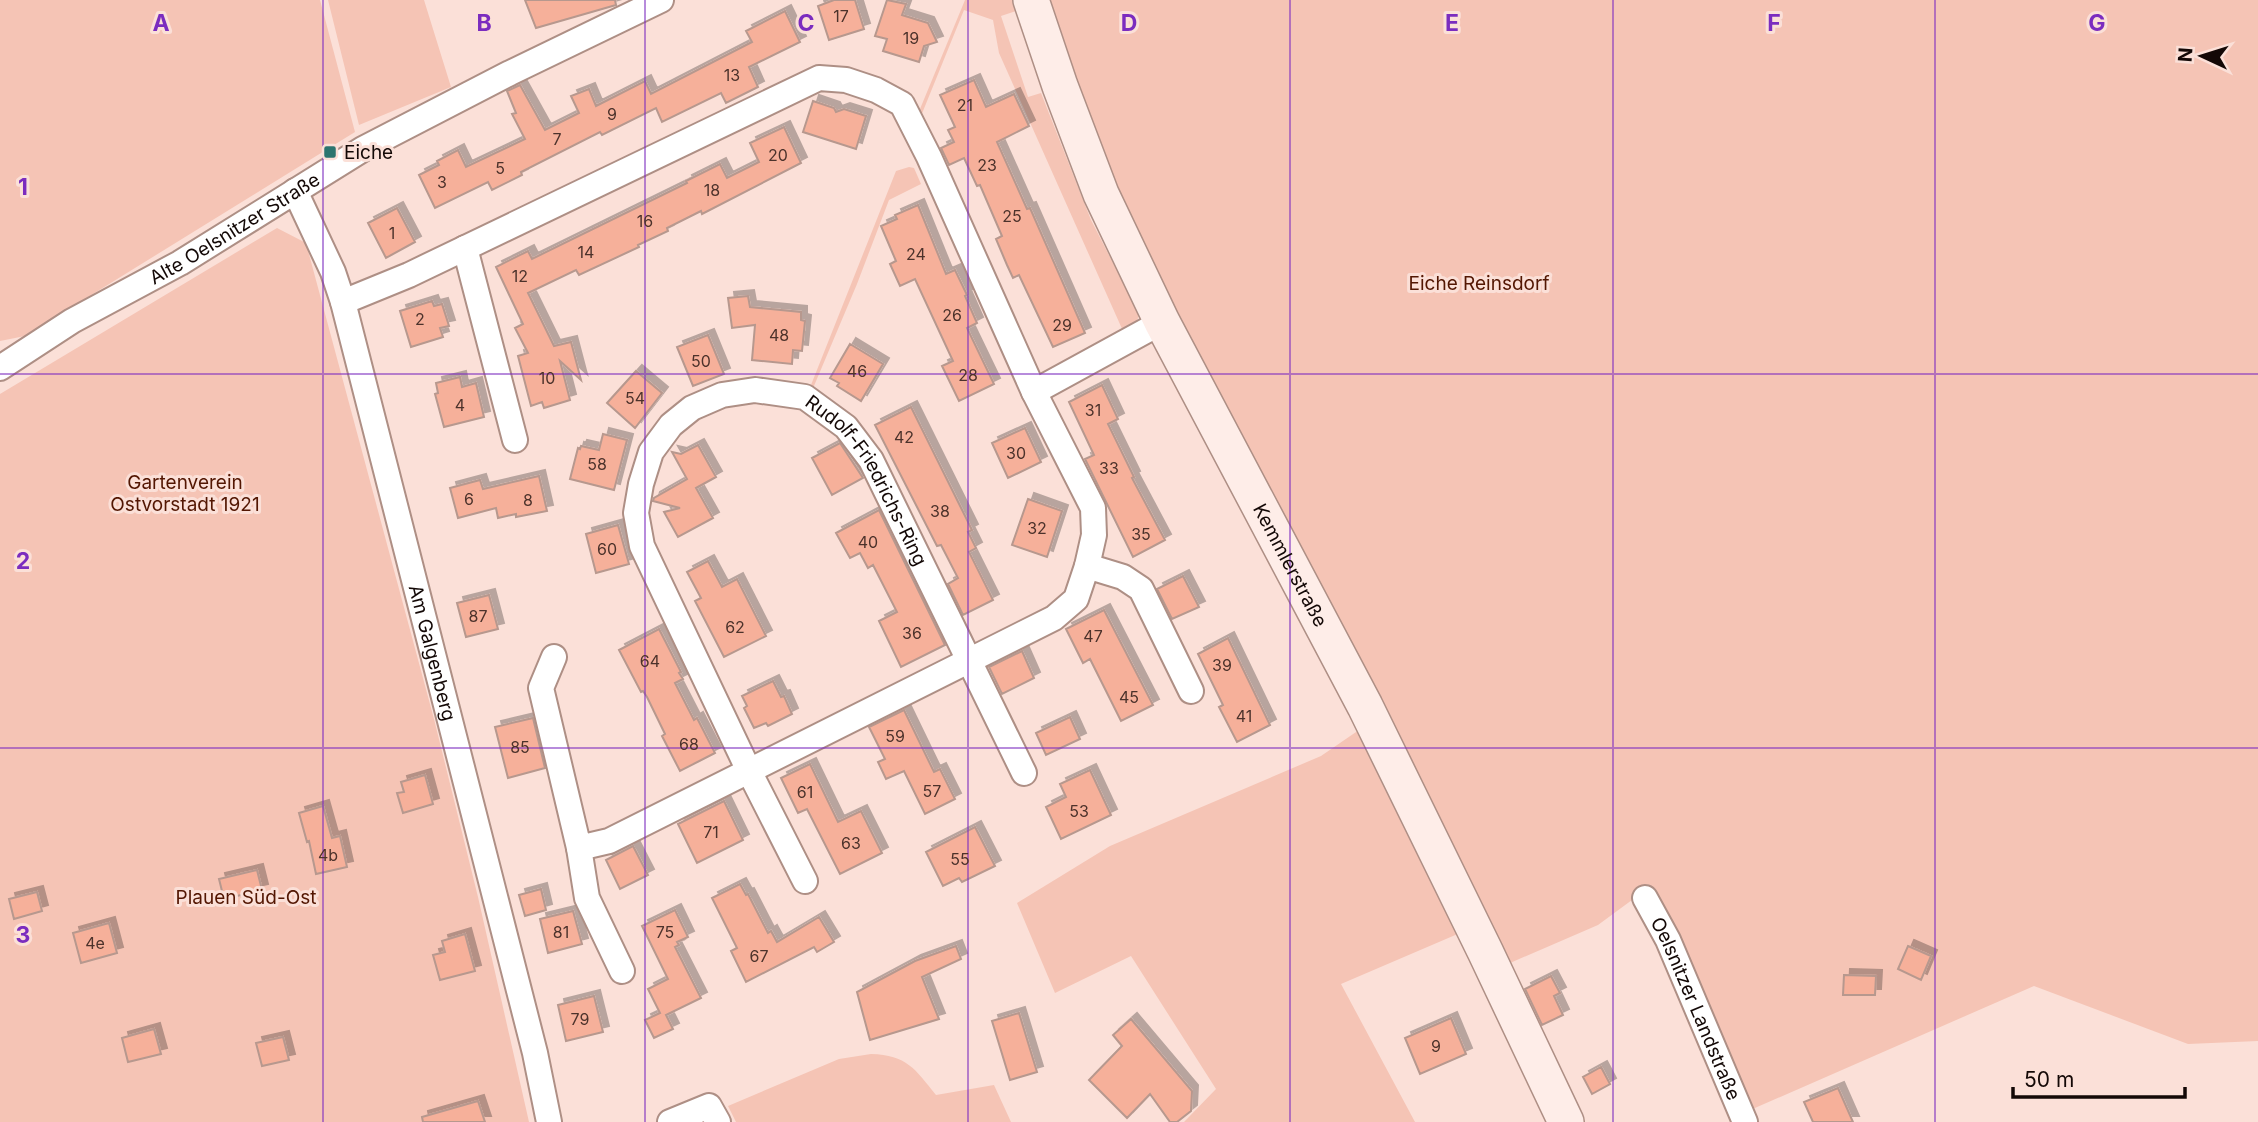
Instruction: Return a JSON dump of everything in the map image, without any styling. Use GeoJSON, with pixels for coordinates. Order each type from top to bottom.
{"type":"FeatureCollection","features":[{"type":"Feature","properties":{"kind":"street","name":"Alte Oelsnitzer Straße"},"geometry":{"type":"LineString","coordinates":[[0,368],[72,321],[180,263],[363,149],[414,121],[661,0]]}},
{"type":"Feature","properties":{"kind":"street","name":"Kemmlerstraße"},"geometry":{"type":"LineString","coordinates":[[1031,0],[1101,194],[1162,322],[1366,706],[1566,1122]]}},
{"type":"Feature","properties":{"kind":"street"},"geometry":{"type":"LineString","coordinates":[[344,302],[409,275],[819,78],[846,80],[876,90],[902,104],[929,157],[1034,392],[1093,508],[1094,535],[1076,599],[1054,618],[609,841],[579,848]]}},
{"type":"Feature","properties":{"kind":"street","name":"Am Galgenberg"},"geometry":{"type":"LineString","coordinates":[[295,191],[344,302],[535,1053],[549,1122]]}},
{"type":"Feature","properties":{"kind":"street"},"geometry":{"type":"LineString","coordinates":[[465,248],[515,440]]}},
{"type":"Feature","properties":{"kind":"street"},"geometry":{"type":"LineString","coordinates":[[1034,392],[1162,322]]}},
{"type":"Feature","properties":{"kind":"street","name":"Rudolf-Friedrichs-Ring"},"geometry":{"type":"LineString","coordinates":[[805,881],[749,771],[642,546],[636,513],[640,484],[651,452],[671,425],[692,408],[722,395],[755,390],[805,397],[846,427],[871,460],[1024,773]]}},
{"type":"Feature","properties":{"kind":"street"},"geometry":{"type":"LineString","coordinates":[[1087,566],[1124,577],[1141,589],[1191,691]]}},
{"type":"Feature","properties":{"kind":"street"},"geometry":{"type":"LineString","coordinates":[[554,657],[541,688],[579,848],[587,898],[622,971]]}},
{"type":"Feature","properties":{"kind":"street","name":"Oelsnitzer Landstraße"},"geometry":{"type":"LineString","coordinates":[[1645,898],[1668,940],[1745,1122]]}},
{"type":"Feature","properties":{"kind":"street"},"geometry":{"type":"LineString","coordinates":[[670,1122],[709,1106],[718,1122]]}},
{"type":"Feature","properties":{"kind":"green space"},"geometry":{"type":"Polygon","coordinates":[[[0,0],[320,0],[355,132],[25,336],[0,341],[0,0]]]}},
{"type":"Feature","properties":{"kind":"green space"},"geometry":{"type":"Polygon","coordinates":[[[328,0],[424,0],[451,87],[359,125],[328,0]]]}},
{"type":"Feature","properties":{"kind":"green space"},"geometry":{"type":"Polygon","coordinates":[[[965,0],[1013,0],[1016,11],[1001,16],[1028,97],[1041,93],[1091,220],[1132,300],[1141,311],[1135,325],[1123,331],[999,53],[993,20],[964,10],[921,116],[920,109],[965,0]]]}},
{"type":"Feature","properties":{"kind":"green space","name":"Eiche Reinsdorf"},"geometry":{"type":"Polygon","coordinates":[[[1045,0],[2258,0],[2258,1041],[2188,1044],[2034,986],[1748,1111],[1651,886],[1598,925],[1510,963],[1320,587],[1119,200],[1045,0]]]}},
{"type":"Feature","properties":{"kind":"green space"},"geometry":{"type":"Polygon","coordinates":[[[914,168],[921,184],[889,200],[811,393],[809,390],[896,171],[914,168]]]}},
{"type":"Feature","properties":{"kind":"green space","name":"Plauen Süd-Ost"},"geometry":{"type":"Polygon","coordinates":[[[277,228],[306,243],[434,719],[529,1122],[0,1122],[0,394],[277,228]]]}},
{"type":"Feature","properties":{"kind":"green space"},"geometry":{"type":"Polygon","coordinates":[[[1359,730],[1460,933],[1341,984],[1415,1122],[1184,1122],[1216,1089],[1131,956],[1055,993],[1017,903],[1110,846],[1321,756],[1359,730]]]}},
{"type":"Feature","properties":{"kind":"green space"},"geometry":{"type":"Polygon","coordinates":[[[871,1054],[893,1057],[909,1065],[936,1095],[994,1085],[1011,1122],[736,1122],[728,1106],[839,1059],[871,1054]]]}},
{"type":"Feature","properties":{"kind":"building"},"geometry":{"type":"Polygon","coordinates":[[[525,0],[615,0],[616,5],[536,28],[525,0]]]}},
{"type":"Feature","properties":{"kind":"building"},"geometry":{"type":"Polygon","coordinates":[[[834,0],[855,0],[864,29],[829,40],[818,6],[834,0]]]}},
{"type":"Feature","properties":{"kind":"building"},"geometry":{"type":"Polygon","coordinates":[[[887,0],[906,4],[902,15],[928,23],[937,42],[924,46],[919,62],[883,51],[887,39],[875,36],[887,0]]]}},
{"type":"Feature","properties":{"kind":"building"},"geometry":{"type":"Polygon","coordinates":[[[785,11],[800,42],[749,67],[758,87],[726,103],[721,93],[662,122],[656,108],[602,135],[600,132],[521,172],[522,175],[492,190],[488,182],[435,208],[419,175],[439,165],[437,161],[458,150],[466,167],[525,139],[512,114],[516,113],[507,91],[520,85],[545,130],[579,113],[571,96],[589,89],[596,106],[645,81],[651,94],[752,42],[746,31],[785,11]]]}},
{"type":"Feature","properties":{"kind":"building"},"geometry":{"type":"Polygon","coordinates":[[[974,80],[986,107],[1014,94],[1029,126],[997,142],[1027,209],[1030,208],[1085,333],[1053,347],[1019,275],[1013,278],[1007,265],[996,239],[1002,236],[980,185],[977,186],[964,158],[949,165],[941,148],[954,142],[948,130],[955,127],[940,95],[974,80]]]}},
{"type":"Feature","properties":{"kind":"building"},"geometry":{"type":"Polygon","coordinates":[[[813,101],[834,108],[836,112],[844,109],[866,116],[856,149],[803,132],[813,101]]]}},
{"type":"Feature","properties":{"kind":"building"},"geometry":{"type":"Polygon","coordinates":[[[784,127],[801,163],[702,214],[701,211],[667,228],[668,231],[638,245],[639,247],[579,275],[576,270],[528,293],[554,346],[571,342],[581,380],[560,361],[570,400],[544,408],[542,402],[531,406],[518,356],[528,353],[515,328],[523,324],[496,267],[528,251],[532,259],[720,164],[727,178],[759,162],[750,143],[784,127]]]}},
{"type":"Feature","properties":{"kind":"building"},"geometry":{"type":"Polygon","coordinates":[[[918,205],[946,274],[955,270],[967,295],[965,296],[977,323],[967,328],[994,384],[959,401],[942,366],[953,361],[915,279],[900,286],[890,264],[896,261],[881,226],[897,219],[895,215],[918,205]]]}},
{"type":"Feature","properties":{"kind":"building"},"geometry":{"type":"Polygon","coordinates":[[[397,208],[415,242],[386,258],[368,223],[397,208]]]}},
{"type":"Feature","properties":{"kind":"building"},"geometry":{"type":"Polygon","coordinates":[[[748,296],[750,307],[801,312],[801,320],[805,321],[802,351],[793,350],[792,364],[752,360],[755,325],[732,328],[728,298],[748,296]]]}},
{"type":"Feature","properties":{"kind":"building"},"geometry":{"type":"Polygon","coordinates":[[[432,301],[434,306],[442,304],[449,326],[440,328],[443,337],[411,347],[400,311],[432,301]]]}},
{"type":"Feature","properties":{"kind":"building"},"geometry":{"type":"Polygon","coordinates":[[[708,335],[724,374],[693,386],[677,347],[708,335]]]}},
{"type":"Feature","properties":{"kind":"building"},"geometry":{"type":"Polygon","coordinates":[[[850,344],[883,364],[861,401],[837,386],[839,383],[830,378],[850,344]]]}},
{"type":"Feature","properties":{"kind":"building"},"geometry":{"type":"Polygon","coordinates":[[[636,371],[662,393],[635,428],[607,403],[636,371]]]}},
{"type":"Feature","properties":{"kind":"building"},"geometry":{"type":"Polygon","coordinates":[[[460,377],[462,387],[476,383],[484,417],[444,427],[435,394],[438,393],[436,383],[460,377]]]}},
{"type":"Feature","properties":{"kind":"building"},"geometry":{"type":"Polygon","coordinates":[[[1102,385],[1118,419],[1108,424],[1134,477],[1132,478],[1165,540],[1133,557],[1085,459],[1094,455],[1069,402],[1102,385]]]}},
{"type":"Feature","properties":{"kind":"building"},"geometry":{"type":"Polygon","coordinates":[[[911,407],[972,530],[968,532],[976,548],[969,552],[993,600],[963,615],[948,584],[958,578],[941,545],[937,546],[875,425],[911,407]]]}},
{"type":"Feature","properties":{"kind":"building"},"geometry":{"type":"Polygon","coordinates":[[[1025,428],[1041,462],[1008,478],[992,443],[1025,428]]]}},
{"type":"Feature","properties":{"kind":"building"},"geometry":{"type":"Polygon","coordinates":[[[603,434],[627,440],[614,490],[570,479],[578,448],[581,446],[599,450],[603,434]]]}},
{"type":"Feature","properties":{"kind":"building"},"geometry":{"type":"Polygon","coordinates":[[[840,443],[863,478],[832,495],[812,458],[840,443]]]}},
{"type":"Feature","properties":{"kind":"building"},"geometry":{"type":"Polygon","coordinates":[[[698,445],[716,477],[696,488],[713,518],[678,537],[664,512],[680,508],[653,501],[687,479],[672,452],[681,454],[698,445]]]}},
{"type":"Feature","properties":{"kind":"building"},"geometry":{"type":"Polygon","coordinates":[[[539,476],[547,511],[498,518],[496,508],[458,518],[450,488],[480,480],[483,489],[539,476]]]}},
{"type":"Feature","properties":{"kind":"building"},"geometry":{"type":"Polygon","coordinates":[[[1028,499],[1062,511],[1047,557],[1012,545],[1028,499]]]}},
{"type":"Feature","properties":{"kind":"building"},"geometry":{"type":"Polygon","coordinates":[[[879,510],[945,645],[901,667],[879,621],[897,612],[873,565],[868,568],[860,553],[850,558],[836,533],[879,510]]]}},
{"type":"Feature","properties":{"kind":"building"},"geometry":{"type":"Polygon","coordinates":[[[618,525],[629,564],[596,573],[586,534],[618,525]]]}},
{"type":"Feature","properties":{"kind":"building"},"geometry":{"type":"Polygon","coordinates":[[[708,561],[722,587],[737,579],[766,636],[724,657],[695,601],[701,598],[687,572],[708,561]]]}},
{"type":"Feature","properties":{"kind":"building"},"geometry":{"type":"Polygon","coordinates":[[[1183,576],[1199,607],[1172,619],[1157,589],[1183,576]]]}},
{"type":"Feature","properties":{"kind":"building"},"geometry":{"type":"Polygon","coordinates":[[[489,595],[498,629],[466,637],[457,603],[489,595]]]}},
{"type":"Feature","properties":{"kind":"building"},"geometry":{"type":"Polygon","coordinates":[[[1104,610],[1153,705],[1121,721],[1090,659],[1083,663],[1066,629],[1104,610]]]}},
{"type":"Feature","properties":{"kind":"building"},"geometry":{"type":"Polygon","coordinates":[[[659,629],[681,672],[679,673],[683,679],[675,683],[715,753],[680,771],[662,736],[665,734],[647,697],[641,692],[619,650],[659,629]]]}},
{"type":"Feature","properties":{"kind":"building"},"geometry":{"type":"Polygon","coordinates":[[[1228,638],[1270,725],[1237,742],[1219,707],[1223,705],[1198,654],[1228,638]]]}},
{"type":"Feature","properties":{"kind":"building"},"geometry":{"type":"Polygon","coordinates":[[[1022,651],[1034,678],[1002,694],[989,667],[1022,651]]]}},
{"type":"Feature","properties":{"kind":"building"},"geometry":{"type":"Polygon","coordinates":[[[773,681],[792,714],[768,726],[766,723],[754,728],[744,708],[747,706],[742,696],[773,681]]]}},
{"type":"Feature","properties":{"kind":"building"},"geometry":{"type":"Polygon","coordinates":[[[904,710],[934,772],[940,769],[955,799],[925,814],[904,771],[886,779],[878,762],[885,759],[869,727],[904,710]]]}},
{"type":"Feature","properties":{"kind":"building"},"geometry":{"type":"Polygon","coordinates":[[[1070,717],[1080,739],[1046,755],[1036,733],[1070,717]]]}},
{"type":"Feature","properties":{"kind":"building"},"geometry":{"type":"Polygon","coordinates":[[[533,718],[545,768],[508,778],[495,727],[533,718]]]}},
{"type":"Feature","properties":{"kind":"building"},"geometry":{"type":"Polygon","coordinates":[[[810,764],[838,822],[861,811],[882,853],[840,874],[807,809],[798,813],[781,778],[810,764]]]}},
{"type":"Feature","properties":{"kind":"building"},"geometry":{"type":"Polygon","coordinates":[[[1090,770],[1111,815],[1061,839],[1046,807],[1066,797],[1060,784],[1090,770]]]}},
{"type":"Feature","properties":{"kind":"building"},"geometry":{"type":"Polygon","coordinates":[[[425,775],[433,804],[403,813],[397,793],[404,792],[401,782],[425,775]]]}},
{"type":"Feature","properties":{"kind":"building"},"geometry":{"type":"Polygon","coordinates":[[[724,801],[743,840],[697,863],[678,824],[724,801]]]}},
{"type":"Feature","properties":{"kind":"building"},"geometry":{"type":"Polygon","coordinates":[[[323,806],[332,838],[340,836],[347,867],[316,874],[309,841],[307,842],[299,813],[323,806]]]}},
{"type":"Feature","properties":{"kind":"building"},"geometry":{"type":"Polygon","coordinates":[[[975,827],[995,866],[962,882],[959,878],[943,886],[926,852],[975,827]]]}},
{"type":"Feature","properties":{"kind":"building"},"geometry":{"type":"Polygon","coordinates":[[[633,846],[648,875],[620,889],[606,860],[633,846]]]}},
{"type":"Feature","properties":{"kind":"building"},"geometry":{"type":"Polygon","coordinates":[[[257,870],[262,890],[224,899],[219,879],[257,870]]]}},
{"type":"Feature","properties":{"kind":"building"},"geometry":{"type":"Polygon","coordinates":[[[740,884],[768,933],[771,931],[777,942],[819,917],[834,942],[817,952],[814,947],[746,982],[731,951],[737,948],[712,898],[740,884]]]}},
{"type":"Feature","properties":{"kind":"building"},"geometry":{"type":"Polygon","coordinates":[[[541,889],[546,910],[525,916],[519,895],[541,889]]]}},
{"type":"Feature","properties":{"kind":"building"},"geometry":{"type":"Polygon","coordinates":[[[37,892],[42,911],[14,919],[9,899],[37,892]]]}},
{"type":"Feature","properties":{"kind":"building"},"geometry":{"type":"Polygon","coordinates":[[[675,910],[688,937],[677,942],[679,945],[675,947],[701,998],[666,1015],[673,1029],[654,1038],[645,1020],[660,1013],[648,989],[668,979],[642,926],[675,910]]]}},
{"type":"Feature","properties":{"kind":"building"},"geometry":{"type":"Polygon","coordinates":[[[573,911],[582,944],[548,953],[540,919],[573,911]]]}},
{"type":"Feature","properties":{"kind":"building"},"geometry":{"type":"Polygon","coordinates":[[[109,923],[117,953],[81,963],[73,933],[109,923]]]}},
{"type":"Feature","properties":{"kind":"building"},"geometry":{"type":"Polygon","coordinates":[[[465,934],[475,971],[440,980],[433,955],[445,952],[442,941],[465,934]]]}},
{"type":"Feature","properties":{"kind":"building"},"geometry":{"type":"Polygon","coordinates":[[[956,946],[961,959],[922,977],[939,1019],[870,1040],[857,992],[915,961],[956,946]]]}},
{"type":"Feature","properties":{"kind":"building"},"geometry":{"type":"Polygon","coordinates":[[[1908,946],[1931,956],[1921,980],[1898,969],[1908,946]]]}},
{"type":"Feature","properties":{"kind":"building"},"geometry":{"type":"Polygon","coordinates":[[[1844,975],[1876,976],[1875,995],[1843,995],[1844,975]]]}},
{"type":"Feature","properties":{"kind":"building"},"geometry":{"type":"Polygon","coordinates":[[[1551,976],[1560,993],[1554,996],[1563,1015],[1542,1025],[1525,989],[1551,976]]]}},
{"type":"Feature","properties":{"kind":"building"},"geometry":{"type":"Polygon","coordinates":[[[594,996],[603,1032],[566,1041],[558,1005],[594,996]]]}},
{"type":"Feature","properties":{"kind":"building"},"geometry":{"type":"Polygon","coordinates":[[[1019,1013],[1037,1072],[1010,1080],[992,1021],[1019,1013]]]}},
{"type":"Feature","properties":{"kind":"building"},"geometry":{"type":"Polygon","coordinates":[[[1451,1018],[1466,1054],[1420,1074],[1405,1038],[1451,1018]]]}},
{"type":"Feature","properties":{"kind":"building"},"geometry":{"type":"Polygon","coordinates":[[[1131,1019],[1192,1091],[1191,1111],[1177,1122],[1170,1122],[1150,1094],[1127,1118],[1089,1080],[1122,1046],[1113,1035],[1131,1019]]]}},
{"type":"Feature","properties":{"kind":"building"},"geometry":{"type":"Polygon","coordinates":[[[154,1029],[161,1054],[128,1062],[122,1038],[154,1029]]]}},
{"type":"Feature","properties":{"kind":"building"},"geometry":{"type":"Polygon","coordinates":[[[283,1037],[289,1060],[262,1066],[256,1043],[283,1037]]]}},
{"type":"Feature","properties":{"kind":"building"},"geometry":{"type":"Polygon","coordinates":[[[1601,1067],[1610,1084],[1592,1094],[1583,1077],[1601,1067]]]}},
{"type":"Feature","properties":{"kind":"building"},"geometry":{"type":"Polygon","coordinates":[[[1838,1088],[1853,1122],[1813,1122],[1804,1102],[1838,1088]]]}},
{"type":"Feature","properties":{"kind":"building"},"geometry":{"type":"Polygon","coordinates":[[[478,1101],[485,1122],[423,1122],[422,1117],[478,1101]]]}},
{"type":"Feature","properties":{"kind":"place","name":"Eiche"},"geometry":{"type":"Point","coordinates":[330,152]}},
{"type":"Feature","properties":{"kind":"park label","name":"Gartenverein Ostvorstadt 1921"},"geometry":{"type":"Point","coordinates":[185,493]}}]}
